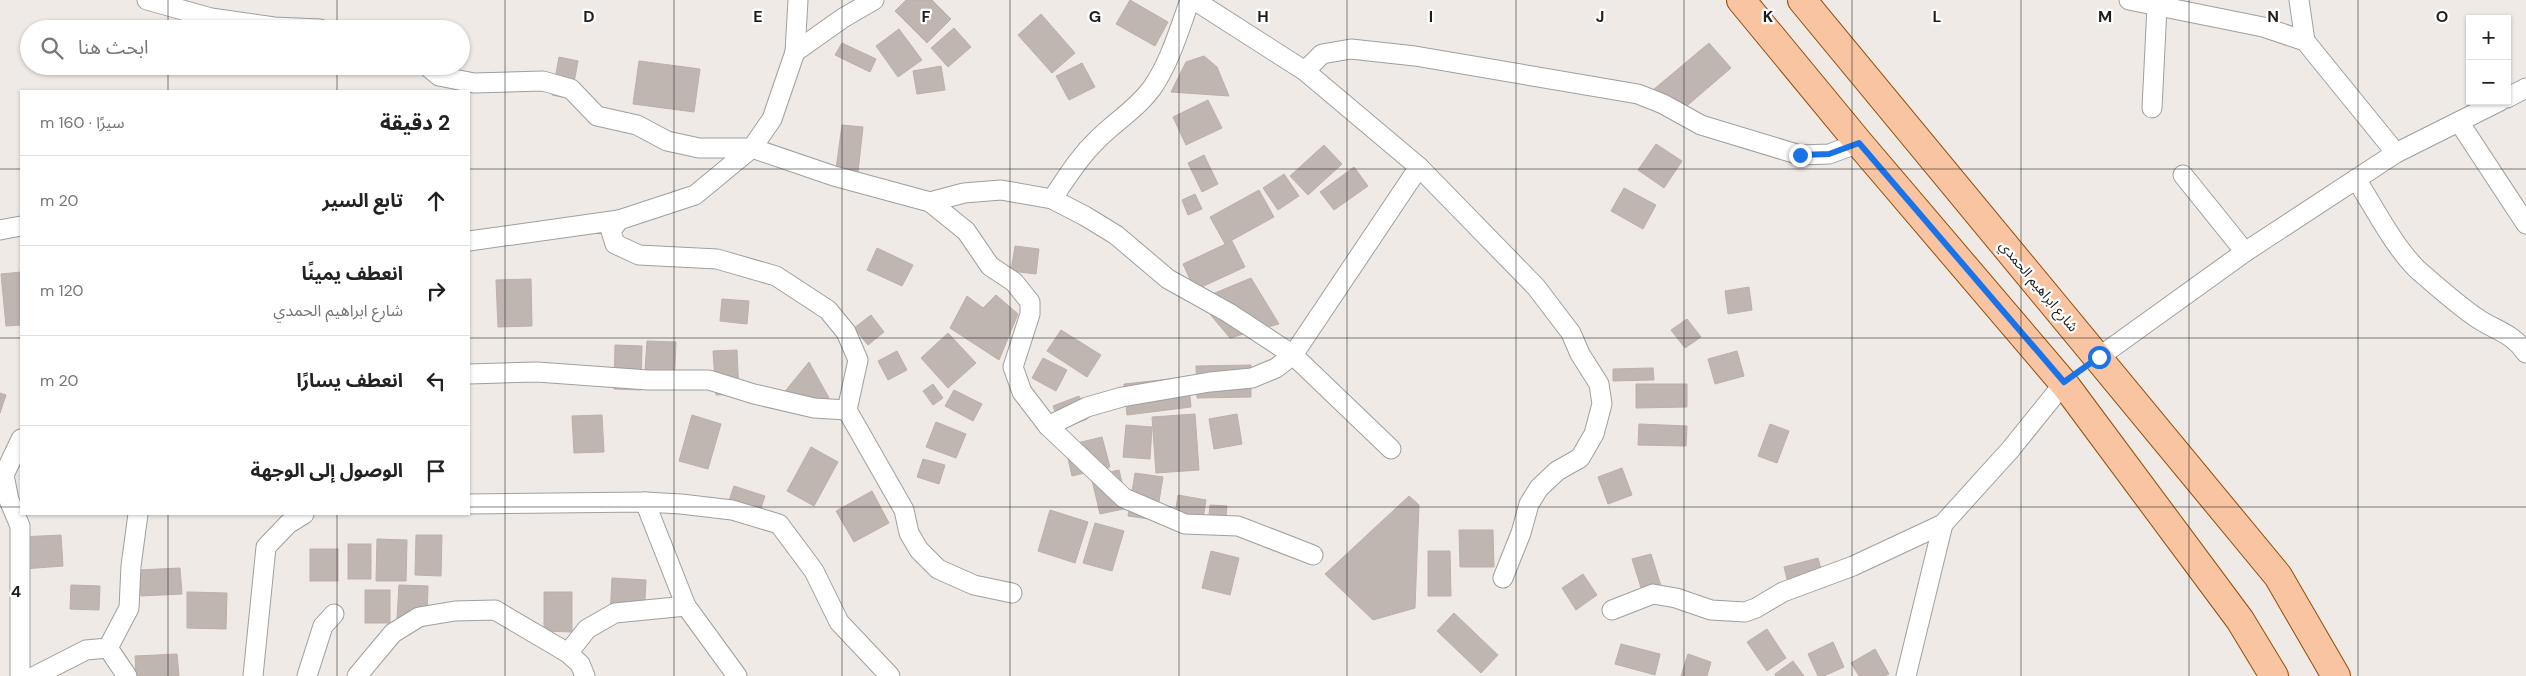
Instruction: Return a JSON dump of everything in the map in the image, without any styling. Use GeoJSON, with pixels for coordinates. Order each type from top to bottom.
{"type":"FeatureCollection","features":[{"type":"Feature","properties":{"kind":"main road"},"geometry":{"type":"LineString","coordinates":[[1741,0],[1859,143],[2064,382],[2240,620],[2274,676]]}},
{"type":"Feature","properties":{"kind":"main road","name":"شارع ابراهيم الحمدي"},"geometry":{"type":"LineString","coordinates":[[1802,0],[2099,357],[2278,576],[2336,676]]}},
{"type":"Feature","properties":{"kind":"main road"},"geometry":{"type":"LineString","coordinates":[[2064,382],[2099,357]]}},
{"type":"Feature","properties":{"kind":"street"},"geometry":{"type":"LineString","coordinates":[[147,0],[211,18],[225,20]]}},
{"type":"Feature","properties":{"kind":"street"},"geometry":{"type":"LineString","coordinates":[[470,241],[619,220],[695,194],[752,148],[772,119],[795,52],[798,0]]}},
{"type":"Feature","properties":{"kind":"street"},"geometry":{"type":"LineString","coordinates":[[795,52],[843,18],[874,0]]}},
{"type":"Feature","properties":{"kind":"street"},"geometry":{"type":"LineString","coordinates":[[1052,199],[1080,157],[1097,139],[1130,114],[1152,88],[1170,55],[1192,0],[1305,71],[1420,167],[1536,286],[1571,333],[1580,354],[1599,384],[1602,404],[1594,434],[1580,458],[1557,470],[1539,488],[1530,504],[1503,578]]}},
{"type":"Feature","properties":{"kind":"street"},"geometry":{"type":"LineString","coordinates":[[2129,0],[2263,27],[2304,41],[2396,153]]}},
{"type":"Feature","properties":{"kind":"street"},"geometry":{"type":"LineString","coordinates":[[2299,0],[2304,41]]}},
{"type":"Feature","properties":{"kind":"street"},"geometry":{"type":"LineString","coordinates":[[2152,108],[2157,6]]}},
{"type":"Feature","properties":{"kind":"street"},"geometry":{"type":"LineString","coordinates":[[1305,71],[1322,54],[1351,49],[1415,56],[1638,94],[1663,104],[1700,125],[1800,155],[1829,154],[1859,143]]}},
{"type":"Feature","properties":{"kind":"street"},"geometry":{"type":"LineString","coordinates":[[438,75],[474,84],[543,81],[571,89],[597,116],[637,125],[667,141],[699,148],[752,148],[834,176],[930,202],[966,231],[990,266],[1014,282],[1030,302],[1030,314],[1013,367],[1022,392],[1048,426],[1124,498],[1185,524],[1238,526],[1313,555]]}},
{"type":"Feature","properties":{"kind":"street"},"geometry":{"type":"LineString","coordinates":[[2511,96],[2526,88]]}},
{"type":"Feature","properties":{"kind":"street"},"geometry":{"type":"LineString","coordinates":[[2099,357],[2245,252],[2396,153],[2492,105]]}},
{"type":"Feature","properties":{"kind":"street"},"geometry":{"type":"LineString","coordinates":[[2459,122],[2526,224]]}},
{"type":"Feature","properties":{"kind":"street"},"geometry":{"type":"LineString","coordinates":[[1048,426],[1087,407],[1122,397],[1210,382],[1252,378],[1276,368],[1294,355],[1420,167]]}},
{"type":"Feature","properties":{"kind":"street"},"geometry":{"type":"LineString","coordinates":[[2184,175],[2245,252]]}},
{"type":"Feature","properties":{"kind":"street"},"geometry":{"type":"LineString","coordinates":[[2356,179],[2399,246],[2417,269],[2478,319],[2500,329],[2526,353]]}},
{"type":"Feature","properties":{"kind":"street"},"geometry":{"type":"LineString","coordinates":[[930,202],[964,193],[1001,190],[1052,199],[1116,235],[1168,279],[1230,314],[1294,355],[1391,449]]}},
{"type":"Feature","properties":{"kind":"street"},"geometry":{"type":"LineString","coordinates":[[619,220],[611,231],[615,244],[639,255],[717,259],[776,276],[828,310],[846,332],[858,360],[847,410],[904,510],[909,533],[920,550],[938,569],[974,585],[1012,593]]}},
{"type":"Feature","properties":{"kind":"street"},"geometry":{"type":"LineString","coordinates":[[0,230],[20,226]]}},
{"type":"Feature","properties":{"kind":"street"},"geometry":{"type":"LineString","coordinates":[[470,374],[537,372],[648,380],[709,380],[754,394],[806,406],[847,410]]}},
{"type":"Feature","properties":{"kind":"street"},"geometry":{"type":"LineString","coordinates":[[1612,610],[1653,594],[1676,598],[1711,610],[1745,612],[1784,592],[1853,566],[1943,524],[2010,450],[2064,382]]}},
{"type":"Feature","properties":{"kind":"street"},"geometry":{"type":"LineString","coordinates":[[20,441],[4,475],[5,503],[20,526],[20,676]]}},
{"type":"Feature","properties":{"kind":"street"},"geometry":{"type":"LineString","coordinates":[[645,502],[686,606],[737,676]]}},
{"type":"Feature","properties":{"kind":"street"},"geometry":{"type":"LineString","coordinates":[[470,504],[645,502],[732,510],[779,524],[814,571],[839,622],[890,676]]}},
{"type":"Feature","properties":{"kind":"street"},"geometry":{"type":"LineString","coordinates":[[108,648],[129,608],[131,566],[138,515]]}},
{"type":"Feature","properties":{"kind":"street"},"geometry":{"type":"LineString","coordinates":[[253,676],[266,547],[288,524],[302,515]]}},
{"type":"Feature","properties":{"kind":"street"},"geometry":{"type":"LineString","coordinates":[[1906,676],[1943,524]]}},
{"type":"Feature","properties":{"kind":"street"},"geometry":{"type":"LineString","coordinates":[[568,653],[587,629],[615,613],[686,606]]}},
{"type":"Feature","properties":{"kind":"street"},"geometry":{"type":"LineString","coordinates":[[357,676],[392,633],[419,617],[455,611],[495,610],[568,653],[580,664],[585,676]]}},
{"type":"Feature","properties":{"kind":"street"},"geometry":{"type":"LineString","coordinates":[[307,676],[323,626],[334,614]]}},
{"type":"Feature","properties":{"kind":"street"},"geometry":{"type":"LineString","coordinates":[[35,676],[86,650],[108,648]]}},
{"type":"Feature","properties":{"kind":"street"},"geometry":{"type":"LineString","coordinates":[[108,648],[127,676]]}},
{"type":"Feature","properties":{"kind":"building"},"geometry":{"type":"Polygon","coordinates":[[[906,0],[932,0],[951,19],[927,43],[895,11],[906,0]]]}},
{"type":"Feature","properties":{"kind":"building"},"geometry":{"type":"Polygon","coordinates":[[[1130,0],[1168,22],[1155,46],[1116,24],[1130,0]]]}},
{"type":"Feature","properties":{"kind":"building"},"geometry":{"type":"Polygon","coordinates":[[[1041,14],[1075,53],[1052,73],[1018,35],[1041,14]]]}},
{"type":"Feature","properties":{"kind":"building"},"geometry":{"type":"Polygon","coordinates":[[[954,28],[971,47],[948,67],[931,48],[954,28]]]}},
{"type":"Feature","properties":{"kind":"building"},"geometry":{"type":"Polygon","coordinates":[[[899,29],[922,60],[898,77],[876,46],[899,29]]]}},
{"type":"Feature","properties":{"kind":"building"},"geometry":{"type":"Polygon","coordinates":[[[842,43],[876,59],[870,72],[835,55],[842,43]]]}},
{"type":"Feature","properties":{"kind":"building"},"geometry":{"type":"Polygon","coordinates":[[[1709,43],[1731,68],[1675,116],[1653,90],[1709,43]]]}},
{"type":"Feature","properties":{"kind":"building"},"geometry":{"type":"Polygon","coordinates":[[[1204,56],[1217,67],[1229,96],[1171,92],[1186,62],[1204,56]]]}},
{"type":"Feature","properties":{"kind":"building"},"geometry":{"type":"Polygon","coordinates":[[[559,57],[578,61],[571,99],[552,95],[559,57]]]}},
{"type":"Feature","properties":{"kind":"building"},"geometry":{"type":"Polygon","coordinates":[[[639,61],[700,69],[694,112],[633,104],[639,61]]]}},
{"type":"Feature","properties":{"kind":"building"},"geometry":{"type":"Polygon","coordinates":[[[1082,63],[1095,87],[1069,100],[1056,76],[1082,63]]]}},
{"type":"Feature","properties":{"kind":"building"},"geometry":{"type":"Polygon","coordinates":[[[941,66],[945,90],[917,94],[913,71],[941,66]]]}},
{"type":"Feature","properties":{"kind":"building"},"geometry":{"type":"Polygon","coordinates":[[[1208,100],[1222,128],[1186,145],[1173,117],[1208,100]]]}},
{"type":"Feature","properties":{"kind":"building"},"geometry":{"type":"Polygon","coordinates":[[[842,125],[863,127],[858,172],[836,169],[842,125]]]}},
{"type":"Feature","properties":{"kind":"building"},"geometry":{"type":"Polygon","coordinates":[[[1656,144],[1682,161],[1664,188],[1638,170],[1656,144]]]}},
{"type":"Feature","properties":{"kind":"building"},"geometry":{"type":"Polygon","coordinates":[[[1324,145],[1342,164],[1308,195],[1290,176],[1324,145]]]}},
{"type":"Feature","properties":{"kind":"building"},"geometry":{"type":"Polygon","coordinates":[[[1204,155],[1218,184],[1202,192],[1188,163],[1204,155]]]}},
{"type":"Feature","properties":{"kind":"building"},"geometry":{"type":"Polygon","coordinates":[[[1354,167],[1368,186],[1334,210],[1320,192],[1354,167]]]}},
{"type":"Feature","properties":{"kind":"building"},"geometry":{"type":"Polygon","coordinates":[[[1284,174],[1299,196],[1278,210],[1263,188],[1284,174]]]}},
{"type":"Feature","properties":{"kind":"building"},"geometry":{"type":"Polygon","coordinates":[[[1624,188],[1656,205],[1643,229],[1611,211],[1624,188]]]}},
{"type":"Feature","properties":{"kind":"building"},"geometry":{"type":"Polygon","coordinates":[[[1259,190],[1274,217],[1225,244],[1210,217],[1259,190]]]}},
{"type":"Feature","properties":{"kind":"building"},"geometry":{"type":"Polygon","coordinates":[[[1195,194],[1202,209],[1188,215],[1182,200],[1195,194]]]}},
{"type":"Feature","properties":{"kind":"building"},"geometry":{"type":"Polygon","coordinates":[[[1232,241],[1245,267],[1195,290],[1183,264],[1232,241]]]}},
{"type":"Feature","properties":{"kind":"building"},"geometry":{"type":"Polygon","coordinates":[[[1015,246],[1039,249],[1036,274],[1011,271],[1015,246]]]}},
{"type":"Feature","properties":{"kind":"building"},"geometry":{"type":"Polygon","coordinates":[[[877,248],[913,265],[902,286],[867,270],[877,248]]]}},
{"type":"Feature","properties":{"kind":"building"},"geometry":{"type":"Polygon","coordinates":[[[20,272],[20,325],[6,326],[1,274],[20,272]]]}},
{"type":"Feature","properties":{"kind":"building"},"geometry":{"type":"Polygon","coordinates":[[[1251,278],[1279,324],[1230,338],[1198,300],[1251,278]]]}},
{"type":"Feature","properties":{"kind":"building"},"geometry":{"type":"Polygon","coordinates":[[[531,279],[532,326],[498,327],[496,280],[531,279]]]}},
{"type":"Feature","properties":{"kind":"building"},"geometry":{"type":"Polygon","coordinates":[[[1749,287],[1752,310],[1728,314],[1725,291],[1749,287]]]}},
{"type":"Feature","properties":{"kind":"building"},"geometry":{"type":"Polygon","coordinates":[[[996,295],[1018,314],[999,360],[950,328],[967,296],[983,308],[996,295]]]}},
{"type":"Feature","properties":{"kind":"building"},"geometry":{"type":"Polygon","coordinates":[[[722,299],[749,301],[747,324],[720,321],[722,299]]]}},
{"type":"Feature","properties":{"kind":"building"},"geometry":{"type":"Polygon","coordinates":[[[871,315],[884,332],[868,345],[854,328],[871,315]]]}},
{"type":"Feature","properties":{"kind":"building"},"geometry":{"type":"Polygon","coordinates":[[[1687,319],[1701,337],[1685,348],[1671,330],[1687,319]]]}},
{"type":"Feature","properties":{"kind":"building"},"geometry":{"type":"Polygon","coordinates":[[[1061,330],[1101,355],[1087,377],[1047,351],[1061,330]]]}},
{"type":"Feature","properties":{"kind":"building"},"geometry":{"type":"Polygon","coordinates":[[[948,333],[976,363],[948,388],[921,358],[948,333]]]}},
{"type":"Feature","properties":{"kind":"building"},"geometry":{"type":"Polygon","coordinates":[[[647,341],[676,342],[674,386],[644,384],[647,341]]]}},
{"type":"Feature","properties":{"kind":"building"},"geometry":{"type":"Polygon","coordinates":[[[615,345],[642,346],[641,390],[614,389],[615,345]]]}},
{"type":"Feature","properties":{"kind":"building"},"geometry":{"type":"Polygon","coordinates":[[[737,350],[739,394],[716,395],[713,351],[737,350]]]}},
{"type":"Feature","properties":{"kind":"building"},"geometry":{"type":"Polygon","coordinates":[[[897,351],[907,370],[888,380],[878,361],[897,351]]]}},
{"type":"Feature","properties":{"kind":"building"},"geometry":{"type":"Polygon","coordinates":[[[1737,351],[1744,376],[1715,384],[1708,359],[1737,351]]]}},
{"type":"Feature","properties":{"kind":"building"},"geometry":{"type":"Polygon","coordinates":[[[1043,358],[1067,370],[1056,391],[1032,378],[1043,358]]]}},
{"type":"Feature","properties":{"kind":"building"},"geometry":{"type":"Polygon","coordinates":[[[809,362],[829,398],[817,417],[773,406],[809,362]]]}},
{"type":"Feature","properties":{"kind":"building"},"geometry":{"type":"Polygon","coordinates":[[[1251,365],[1251,397],[1197,398],[1196,366],[1251,365]]]}},
{"type":"Feature","properties":{"kind":"building"},"geometry":{"type":"Polygon","coordinates":[[[1653,368],[1654,380],[1613,381],[1613,369],[1653,368]]]}},
{"type":"Feature","properties":{"kind":"building"},"geometry":{"type":"Polygon","coordinates":[[[1188,377],[1191,407],[1127,415],[1124,384],[1188,377]]]}},
{"type":"Feature","properties":{"kind":"building"},"geometry":{"type":"Polygon","coordinates":[[[933,384],[943,398],[933,405],[923,391],[933,384]]]}},
{"type":"Feature","properties":{"kind":"building"},"geometry":{"type":"Polygon","coordinates":[[[1636,384],[1687,384],[1687,407],[1636,408],[1636,384]]]}},
{"type":"Feature","properties":{"kind":"building"},"geometry":{"type":"Polygon","coordinates":[[[954,390],[982,404],[973,421],[945,406],[954,390]]]}},
{"type":"Feature","properties":{"kind":"building"},"geometry":{"type":"Polygon","coordinates":[[[0,393],[6,395],[0,413],[0,393]]]}},
{"type":"Feature","properties":{"kind":"building"},"geometry":{"type":"Polygon","coordinates":[[[1079,396],[1087,419],[1062,429],[1053,406],[1079,396]]]}},
{"type":"Feature","properties":{"kind":"building"},"geometry":{"type":"Polygon","coordinates":[[[1195,414],[1199,470],[1156,473],[1152,417],[1195,414]]]}},
{"type":"Feature","properties":{"kind":"building"},"geometry":{"type":"Polygon","coordinates":[[[1237,414],[1242,444],[1214,449],[1209,419],[1237,414]]]}},
{"type":"Feature","properties":{"kind":"building"},"geometry":{"type":"Polygon","coordinates":[[[602,415],[604,452],[574,453],[572,416],[602,415]]]}},
{"type":"Feature","properties":{"kind":"building"},"geometry":{"type":"Polygon","coordinates":[[[692,415],[721,424],[708,469],[679,461],[692,415]]]}},
{"type":"Feature","properties":{"kind":"building"},"geometry":{"type":"Polygon","coordinates":[[[936,422],[966,434],[956,458],[926,447],[936,422]]]}},
{"type":"Feature","properties":{"kind":"building"},"geometry":{"type":"Polygon","coordinates":[[[1639,424],[1687,426],[1686,446],[1638,445],[1639,424]]]}},
{"type":"Feature","properties":{"kind":"building"},"geometry":{"type":"Polygon","coordinates":[[[1770,424],[1789,431],[1777,463],[1758,456],[1770,424]]]}},
{"type":"Feature","properties":{"kind":"building"},"geometry":{"type":"Polygon","coordinates":[[[1126,425],[1152,427],[1150,459],[1123,457],[1126,425]]]}},
{"type":"Feature","properties":{"kind":"building"},"geometry":{"type":"Polygon","coordinates":[[[1102,437],[1110,467],[1072,476],[1065,446],[1102,437]]]}},
{"type":"Feature","properties":{"kind":"building"},"geometry":{"type":"Polygon","coordinates":[[[811,447],[838,462],[814,506],[787,491],[811,447]]]}},
{"type":"Feature","properties":{"kind":"building"},"geometry":{"type":"Polygon","coordinates":[[[923,459],[945,465],[939,484],[917,477],[923,459]]]}},
{"type":"Feature","properties":{"kind":"building"},"geometry":{"type":"Polygon","coordinates":[[[1622,468],[1632,495],[1608,504],[1598,477],[1622,468]]]}},
{"type":"Feature","properties":{"kind":"building"},"geometry":{"type":"Polygon","coordinates":[[[1119,470],[1128,508],[1100,514],[1091,476],[1119,470]]]}},
{"type":"Feature","properties":{"kind":"building"},"geometry":{"type":"Polygon","coordinates":[[[1135,473],[1163,477],[1156,520],[1128,516],[1135,473]]]}},
{"type":"Feature","properties":{"kind":"building"},"geometry":{"type":"Polygon","coordinates":[[[734,486],[765,496],[755,526],[724,515],[734,486]]]}},
{"type":"Feature","properties":{"kind":"building"},"geometry":{"type":"Polygon","coordinates":[[[872,491],[889,523],[854,542],[836,511],[872,491]]]}},
{"type":"Feature","properties":{"kind":"building"},"geometry":{"type":"Polygon","coordinates":[[[1178,495],[1206,500],[1201,532],[1173,528],[1178,495]]]}},
{"type":"Feature","properties":{"kind":"building"},"geometry":{"type":"Polygon","coordinates":[[[1409,496],[1419,505],[1415,608],[1373,620],[1325,574],[1409,496]]]}},
{"type":"Feature","properties":{"kind":"building"},"geometry":{"type":"Polygon","coordinates":[[[1210,505],[1227,506],[1225,527],[1208,526],[1210,505]]]}},
{"type":"Feature","properties":{"kind":"building"},"geometry":{"type":"Polygon","coordinates":[[[1050,510],[1088,522],[1075,563],[1038,551],[1050,510]]]}},
{"type":"Feature","properties":{"kind":"building"},"geometry":{"type":"Polygon","coordinates":[[[1095,523],[1124,531],[1112,571],[1083,563],[1095,523]]]}},
{"type":"Feature","properties":{"kind":"building"},"geometry":{"type":"Polygon","coordinates":[[[1459,530],[1493,530],[1494,567],[1460,567],[1459,530]]]}},
{"type":"Feature","properties":{"kind":"building"},"geometry":{"type":"Polygon","coordinates":[[[61,535],[63,566],[23,569],[21,537],[61,535]]]}},
{"type":"Feature","properties":{"kind":"building"},"geometry":{"type":"Polygon","coordinates":[[[416,535],[442,535],[441,576],[415,575],[416,535]]]}},
{"type":"Feature","properties":{"kind":"building"},"geometry":{"type":"Polygon","coordinates":[[[377,539],[407,540],[406,581],[376,581],[377,539]]]}},
{"type":"Feature","properties":{"kind":"building"},"geometry":{"type":"Polygon","coordinates":[[[348,544],[371,544],[371,579],[348,579],[348,544]]]}},
{"type":"Feature","properties":{"kind":"building"},"geometry":{"type":"Polygon","coordinates":[[[310,549],[338,549],[338,581],[310,581],[310,549]]]}},
{"type":"Feature","properties":{"kind":"building"},"geometry":{"type":"Polygon","coordinates":[[[1211,551],[1239,558],[1230,595],[1202,588],[1211,551]]]}},
{"type":"Feature","properties":{"kind":"building"},"geometry":{"type":"Polygon","coordinates":[[[1428,551],[1450,551],[1451,596],[1428,596],[1428,551]]]}},
{"type":"Feature","properties":{"kind":"building"},"geometry":{"type":"Polygon","coordinates":[[[1651,554],[1661,586],[1642,591],[1632,559],[1651,554]]]}},
{"type":"Feature","properties":{"kind":"building"},"geometry":{"type":"Polygon","coordinates":[[[1818,558],[1826,587],[1791,595],[1784,567],[1818,558]]]}},
{"type":"Feature","properties":{"kind":"building"},"geometry":{"type":"Polygon","coordinates":[[[180,568],[182,594],[141,596],[139,570],[180,568]]]}},
{"type":"Feature","properties":{"kind":"building"},"geometry":{"type":"Polygon","coordinates":[[[1583,574],[1597,595],[1576,610],[1562,588],[1583,574]]]}},
{"type":"Feature","properties":{"kind":"building"},"geometry":{"type":"Polygon","coordinates":[[[612,578],[646,580],[644,619],[610,617],[612,578]]]}},
{"type":"Feature","properties":{"kind":"building"},"geometry":{"type":"Polygon","coordinates":[[[71,585],[100,586],[99,610],[70,609],[71,585]]]}},
{"type":"Feature","properties":{"kind":"building"},"geometry":{"type":"Polygon","coordinates":[[[399,585],[428,586],[427,621],[397,619],[399,585]]]}},
{"type":"Feature","properties":{"kind":"building"},"geometry":{"type":"Polygon","coordinates":[[[365,590],[390,590],[390,623],[365,623],[365,590]]]}},
{"type":"Feature","properties":{"kind":"building"},"geometry":{"type":"Polygon","coordinates":[[[187,592],[227,593],[226,629],[187,628],[187,592]]]}},
{"type":"Feature","properties":{"kind":"building"},"geometry":{"type":"Polygon","coordinates":[[[544,592],[572,592],[572,632],[544,631],[544,592]]]}},
{"type":"Feature","properties":{"kind":"building"},"geometry":{"type":"Polygon","coordinates":[[[1454,613],[1498,655],[1481,673],[1437,631],[1454,613]]]}},
{"type":"Feature","properties":{"kind":"building"},"geometry":{"type":"Polygon","coordinates":[[[1767,629],[1786,658],[1767,671],[1747,642],[1767,629]]]}},
{"type":"Feature","properties":{"kind":"building"},"geometry":{"type":"Polygon","coordinates":[[[1833,642],[1844,667],[1824,676],[1818,676],[1808,654],[1833,642]]]}},
{"type":"Feature","properties":{"kind":"building"},"geometry":{"type":"Polygon","coordinates":[[[1621,644],[1660,654],[1655,675],[1615,664],[1621,644]]]}},
{"type":"Feature","properties":{"kind":"building"},"geometry":{"type":"Polygon","coordinates":[[[1875,649],[1889,674],[1885,676],[1859,676],[1851,663],[1875,649]]]}},
{"type":"Feature","properties":{"kind":"building"},"geometry":{"type":"Polygon","coordinates":[[[177,654],[179,676],[136,676],[135,656],[177,654]]]}},
{"type":"Feature","properties":{"kind":"building"},"geometry":{"type":"Polygon","coordinates":[[[1688,654],[1711,662],[1707,676],[1681,676],[1688,654]]]}},
{"type":"Feature","properties":{"kind":"building"},"geometry":{"type":"Polygon","coordinates":[[[1793,661],[1804,676],[1776,676],[1775,674],[1793,661]]]}},
{"type":"Feature","properties":{"kind":"route"},"geometry":{"type":"LineString","coordinates":[[1800,155],[1829,154],[1859,143],[2064,382],[2099,357]]}}]}
